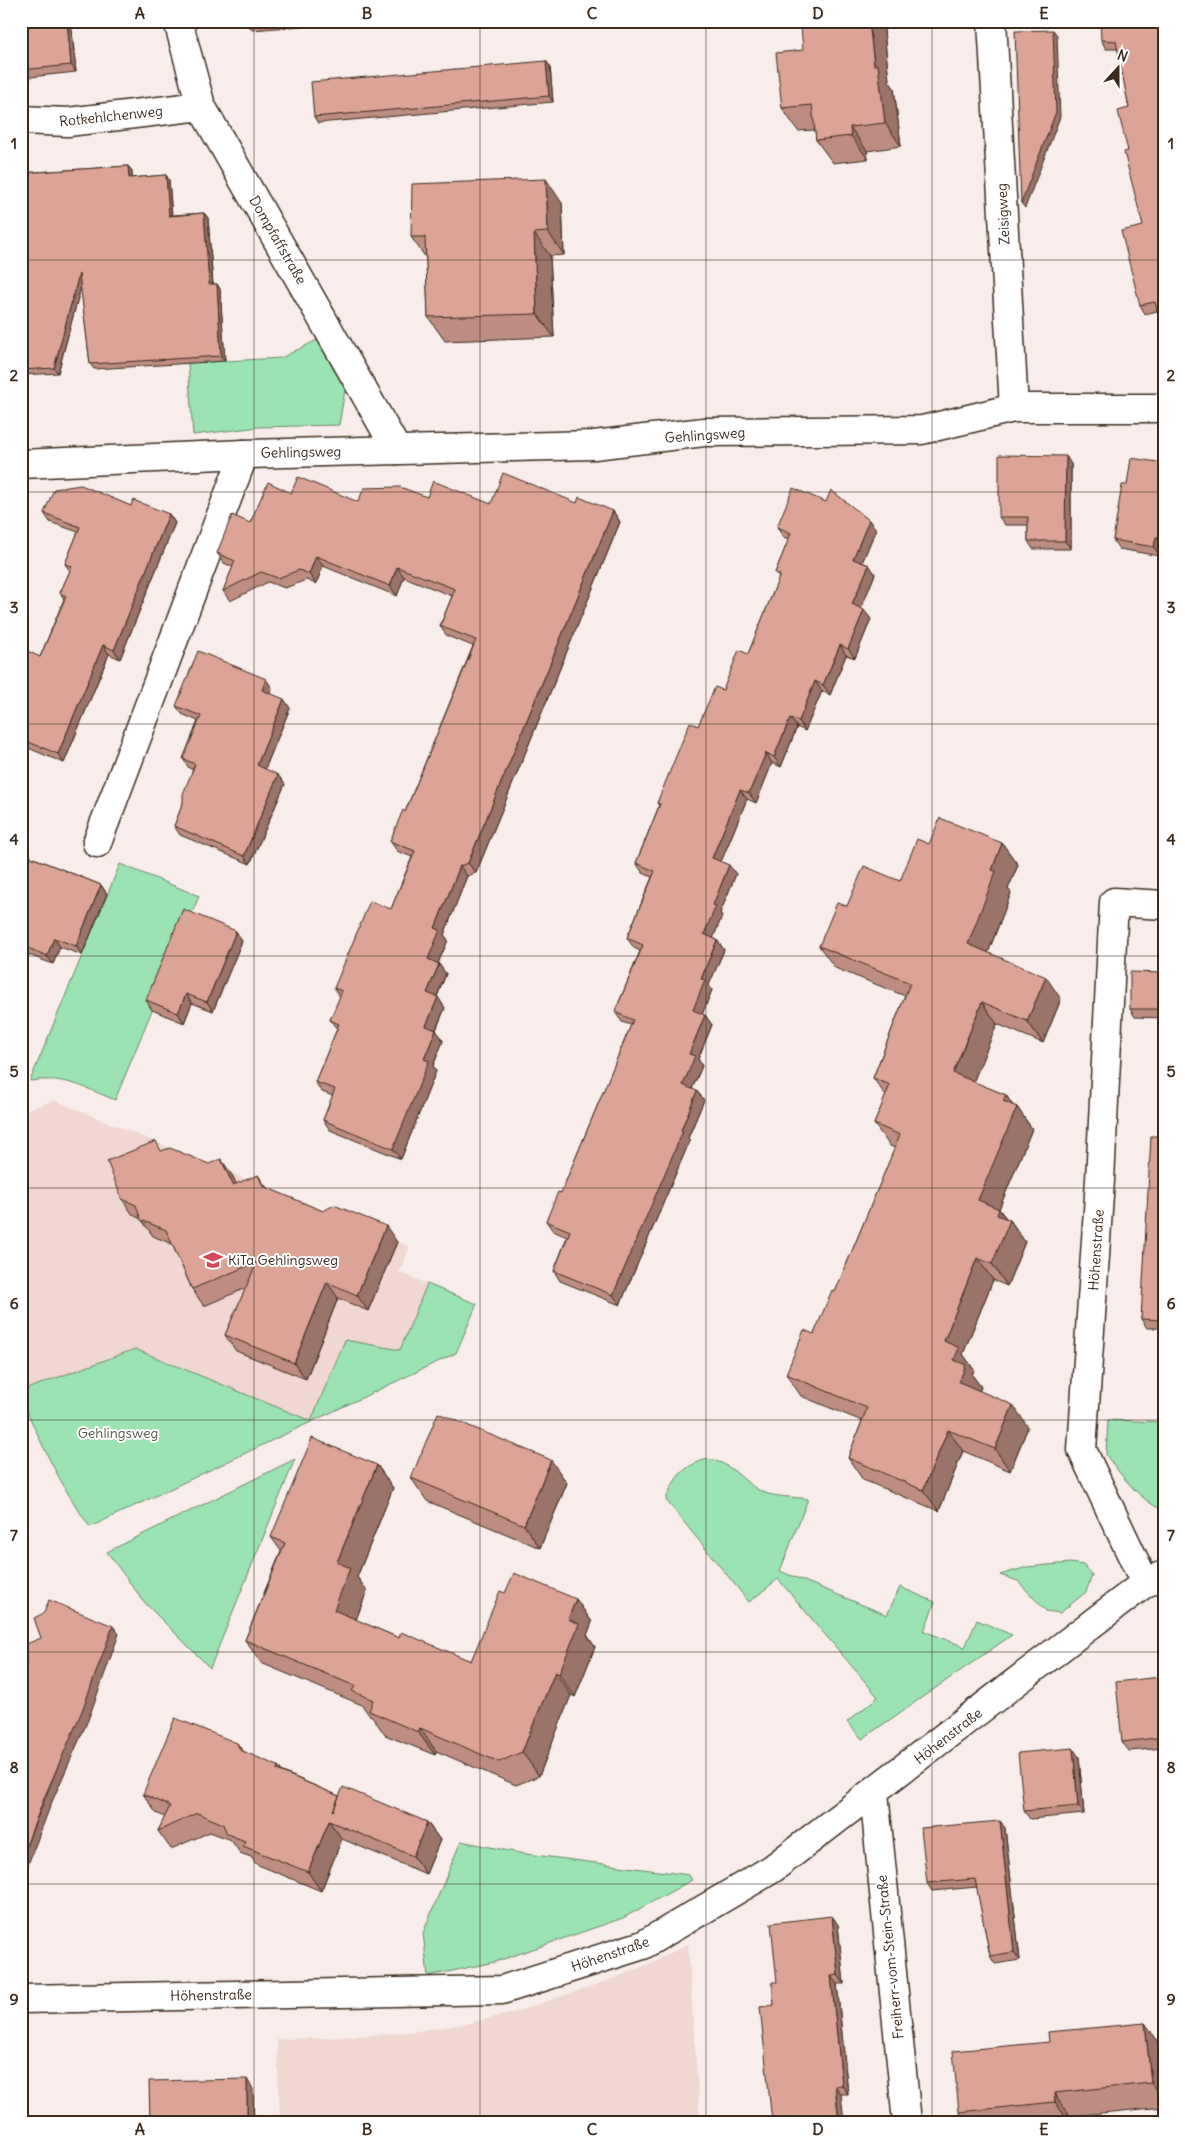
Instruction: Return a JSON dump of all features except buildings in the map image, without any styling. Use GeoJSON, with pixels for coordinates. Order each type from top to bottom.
{"type":"FeatureCollection","features":[{"type":"Feature","properties":{"kind":"street","name":"Dompfaffstraße"},"geometry":{"type":"LineString","coordinates":[[178,21],[201,106],[398,450]]}},
{"type":"Feature","properties":{"kind":"street","name":"Zeisigweg"},"geometry":{"type":"LineString","coordinates":[[992,21],[1014,408]]}},
{"type":"Feature","properties":{"kind":"street","name":"Rotkehlchenweg"},"geometry":{"type":"LineString","coordinates":[[21,120],[68,122],[201,106]]}},
{"type":"Feature","properties":{"kind":"street","name":"Gehlingsweg"},"geometry":{"type":"LineString","coordinates":[[21,464],[244,454],[594,445],[704,432],[922,430],[1014,408],[1164,408]]}},
{"type":"Feature","properties":{"kind":"street","name":"Gehlingsweg"},"geometry":{"type":"LineString","coordinates":[[97,843],[244,454]]}},
{"type":"Feature","properties":{"kind":"street","name":"Höhenstraße"},"geometry":{"type":"LineString","coordinates":[[21,1999],[502,1990],[643,1945],[772,1870],[1154,1579],[1082,1450],[1100,1180],[1114,902],[1164,905]]}},
{"type":"Feature","properties":{"kind":"street","name":"Freiherr-vom-Stein-Straße"},"geometry":{"type":"LineString","coordinates":[[874,1793],[907,2122]]}},
{"type":"Feature","properties":{"kind":"shaded area","name":"KiTa Gehlingsweg"},"geometry":{"type":"Polygon","coordinates":[[[54,1100],[410,1247],[399,1272],[427,1284],[400,1350],[345,1340],[311,1421],[135,1349],[21,1391],[21,1112],[54,1100]]]}},
{"type":"Feature","properties":{"kind":"shaded area"},"geometry":{"type":"Polygon","coordinates":[[[688,1944],[700,2122],[280,2122],[277,2039],[327,2038],[411,2032],[465,2024],[513,2013],[609,1980],[651,1963],[688,1944]]]}},
{"type":"Feature","properties":{"kind":"green space"},"geometry":{"type":"Polygon","coordinates":[[[321,338],[346,384],[339,425],[259,427],[193,435],[188,363],[281,358],[321,338]]]}},
{"type":"Feature","properties":{"kind":"green space"},"geometry":{"type":"Polygon","coordinates":[[[120,864],[199,896],[115,1100],[64,1081],[30,1081],[120,864]]]}},
{"type":"Feature","properties":{"kind":"green space","name":"Gehlingsweg"},"geometry":{"type":"Polygon","coordinates":[[[427,1284],[477,1304],[456,1353],[90,1527],[61,1480],[21,1398],[21,1391],[135,1349],[311,1421],[345,1340],[400,1350],[427,1284]]]}},
{"type":"Feature","properties":{"kind":"green space"},"geometry":{"type":"Polygon","coordinates":[[[1108,1420],[1164,1422],[1164,1511],[1138,1494],[1106,1455],[1108,1420]]]}},
{"type":"Feature","properties":{"kind":"green space"},"geometry":{"type":"Polygon","coordinates":[[[295,1459],[210,1668],[145,1603],[107,1552],[295,1459]]]}},
{"type":"Feature","properties":{"kind":"green space"},"geometry":{"type":"Polygon","coordinates":[[[708,1459],[718,1461],[732,1469],[750,1484],[765,1493],[808,1499],[780,1571],[887,1615],[900,1587],[935,1602],[924,1631],[965,1647],[977,1620],[1012,1635],[862,1739],[847,1722],[878,1697],[778,1579],[749,1602],[666,1500],[681,1473],[692,1465],[708,1459]]]}},
{"type":"Feature","properties":{"kind":"green space"},"geometry":{"type":"Polygon","coordinates":[[[1070,1563],[1083,1565],[1092,1575],[1086,1592],[1060,1613],[1046,1611],[1018,1581],[1000,1575],[1027,1567],[1070,1563]]]}},
{"type":"Feature","properties":{"kind":"green space"},"geometry":{"type":"Polygon","coordinates":[[[461,1841],[519,1853],[689,1875],[692,1880],[623,1918],[495,1962],[428,1976],[423,1933],[461,1841]]]}},
{"type":"Feature","properties":{"kind":"place","name":"KiTa Gehlingsweg"},"geometry":{"type":"Point","coordinates":[213,1260]}}]}
